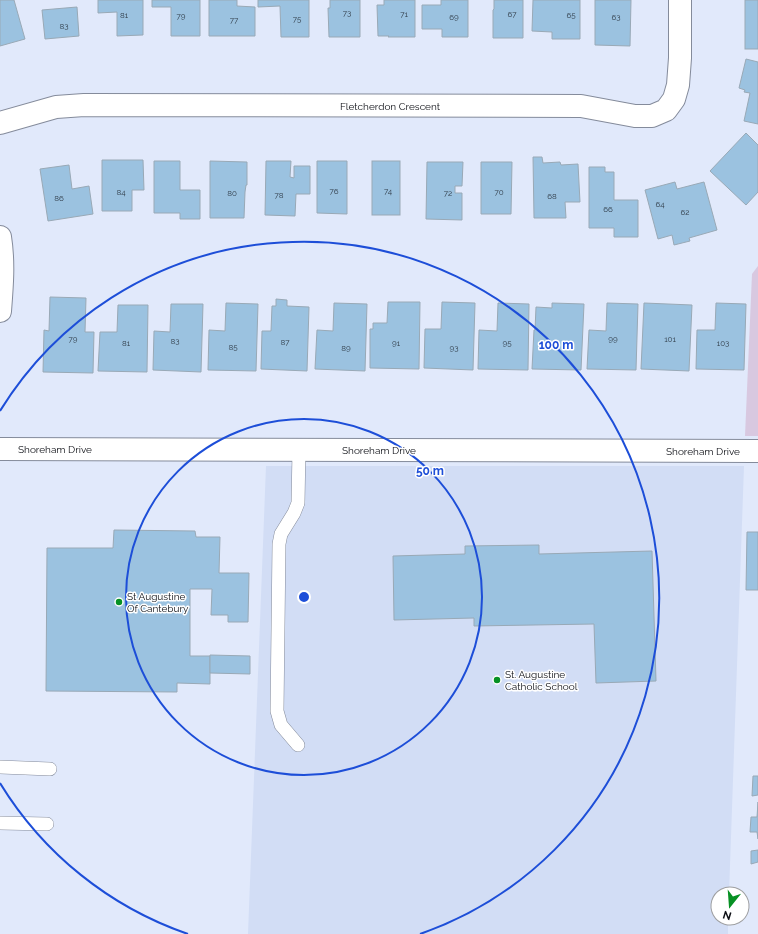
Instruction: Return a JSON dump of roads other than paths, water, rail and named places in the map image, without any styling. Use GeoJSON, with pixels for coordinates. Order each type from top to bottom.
{"type":"FeatureCollection","features":[{"type":"Feature","properties":{"kind":"street","name":"Fletcherdon Crescent"},"geometry":{"type":"LineString","coordinates":[[0,123],[56,107],[84,105],[581,106],[635,116],[652,116],[666,110],[674,99],[678,85],[680,58],[680,0]]}},
{"type":"Feature","properties":{"kind":"street"},"geometry":{"type":"LineString","coordinates":[[0,237],[2,249],[0,311]]}},
{"type":"Feature","properties":{"kind":"street","name":"Shoreham Drive"},"geometry":{"type":"LineString","coordinates":[[0,449],[758,451]]}},
{"type":"Feature","properties":{"kind":"lane"},"geometry":{"type":"LineString","coordinates":[[298,745],[281,725],[277,710],[277,703],[279,544],[281,534],[294,513],[298,503],[299,450]]}},
{"type":"Feature","properties":{"kind":"lane"},"geometry":{"type":"LineString","coordinates":[[0,767],[50,769]]}},
{"type":"Feature","properties":{"kind":"lane"},"geometry":{"type":"LineString","coordinates":[[0,823],[47,824]]}},
{"type":"Feature","properties":{"kind":"place","name":"St Augustine Of Cantebury"},"geometry":{"type":"Point","coordinates":[119,602]}},
{"type":"Feature","properties":{"kind":"place","name":"St. Augustine Catholic School"},"geometry":{"type":"Point","coordinates":[497,680]}}]}
